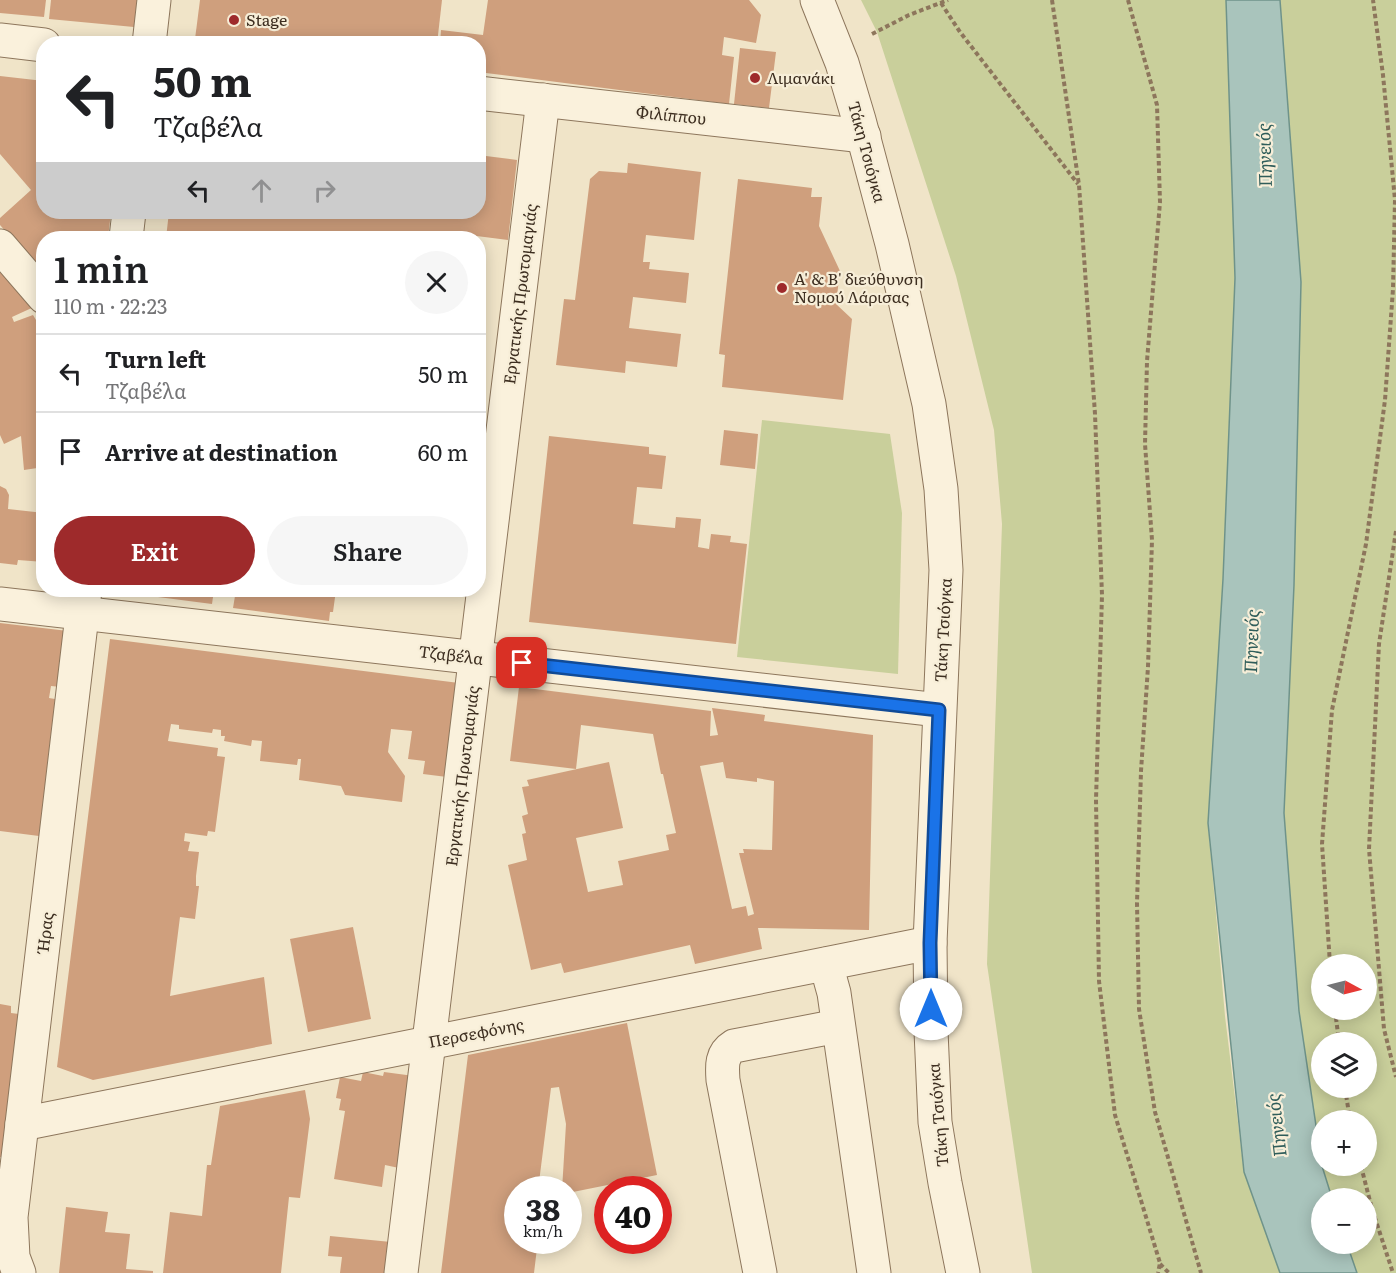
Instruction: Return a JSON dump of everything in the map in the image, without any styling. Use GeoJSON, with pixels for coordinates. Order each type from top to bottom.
{"type":"FeatureCollection","features":[{"type":"Feature","properties":{"kind":"street"},"geometry":{"type":"LineString","coordinates":[[150,36],[154,0]]}},
{"type":"Feature","properties":{"kind":"street","name":"Τάκη Τσιόγκα"},"geometry":{"type":"LineString","coordinates":[[817,0],[842,63],[864,136],[906,300],[936,448],[945,528],[946,570],[930,943],[931,1031],[935,1122],[963,1273]]}},
{"type":"Feature","properties":{"kind":"street"},"geometry":{"type":"LineString","coordinates":[[0,40],[36,44]]}},
{"type":"Feature","properties":{"kind":"street","name":"Φιλίππου"},"geometry":{"type":"LineString","coordinates":[[486,94],[864,136]]}},
{"type":"Feature","properties":{"kind":"street","name":"Εργατικής Πρωτομαγιάς"},"geometry":{"type":"LineString","coordinates":[[486,575],[543,100]]}},
{"type":"Feature","properties":{"kind":"street"},"geometry":{"type":"LineString","coordinates":[[0,246],[36,288]]}},
{"type":"Feature","properties":{"kind":"street","name":"Εργατικής Πρωτομαγιάς"},"geometry":{"type":"LineString","coordinates":[[402,1273],[483,597]]}},
{"type":"Feature","properties":{"kind":"street","name":"Τζαβέλα"},"geometry":{"type":"LineString","coordinates":[[0,604],[84,601],[476,658],[939,710]]}},
{"type":"Feature","properties":{"kind":"street","name":"Ήρας"},"geometry":{"type":"LineString","coordinates":[[19,1273],[13,1257],[11,1217],[84,601]]}},
{"type":"Feature","properties":{"kind":"street","name":"Περσεφόνης"},"geometry":{"type":"LineString","coordinates":[[22,1124],[930,943]]}},
{"type":"Feature","properties":{"kind":"street"},"geometry":{"type":"LineString","coordinates":[[826,964],[834,993],[874,1273]]}},
{"type":"Feature","properties":{"kind":"street"},"geometry":{"type":"LineString","coordinates":[[760,1273],[723,1080],[724,1056],[727,1050],[734,1046],[838,1026]]}},
{"type":"Feature","properties":{"kind":"path"},"geometry":{"type":"LineString","coordinates":[[877,32],[909,15],[948,0]]}},
{"type":"Feature","properties":{"kind":"path"},"geometry":{"type":"LineString","coordinates":[[1052,0],[1079,185],[1095,414],[1101,595],[1096,800],[1099,981],[1115,1115],[1160,1263],[1169,1273]]}},
{"type":"Feature","properties":{"kind":"path"},"geometry":{"type":"LineString","coordinates":[[1128,0],[1156,105],[1160,202],[1147,360],[1145,444],[1152,540],[1137,879],[1139,1009],[1155,1112],[1201,1273]]}},
{"type":"Feature","properties":{"kind":"path"},"geometry":{"type":"LineString","coordinates":[[1329,954],[1322,844],[1332,710],[1367,533],[1386,400],[1393,289],[1395,200],[1373,0]]}},
{"type":"Feature","properties":{"kind":"path"},"geometry":{"type":"LineString","coordinates":[[941,3],[960,32],[1079,185]]}},
{"type":"Feature","properties":{"kind":"path"},"geometry":{"type":"LineString","coordinates":[[1396,531],[1379,644],[1369,849],[1384,1029],[1396,1077]]}},
{"type":"Feature","properties":{"kind":"path"},"geometry":{"type":"LineString","coordinates":[[1364,1176],[1393,1273]]}},
{"type":"Feature","properties":{"kind":"path"},"geometry":{"type":"LineString","coordinates":[[1158,1273],[1160,1263]]}},
{"type":"Feature","properties":{"kind":"green space"},"geometry":{"type":"Polygon","coordinates":[[[861,0],[1226,0],[1235,278],[1223,579],[1208,823],[1225,1016],[1244,1172],[1280,1273],[1032,1273],[987,964],[1002,524],[994,430],[956,276],[877,32],[861,0]]]}},
{"type":"Feature","properties":{"kind":"green space"},"geometry":{"type":"Polygon","coordinates":[[[1280,0],[1396,0],[1396,1273],[1357,1273],[1350,1254],[1377,1254],[1377,1188],[1329,1188],[1325,1176],[1377,1176],[1377,1110],[1313,1110],[1312,1098],[1377,1098],[1377,1032],[1311,1032],[1311,1094],[1299,1011],[1284,813],[1294,585],[1301,282],[1280,0]]]}},
{"type":"Feature","properties":{"kind":"green space"},"geometry":{"type":"Polygon","coordinates":[[[762,420],[890,434],[902,513],[898,674],[737,657],[762,420]]]}},
{"type":"Feature","properties":{"kind":"water","name":"Πηνειός"},"geometry":{"type":"Polygon","coordinates":[[[1226,0],[1280,0],[1301,282],[1294,585],[1284,813],[1299,1011],[1314,1110],[1311,1110],[1311,1176],[1325,1176],[1329,1188],[1311,1188],[1311,1254],[1350,1254],[1357,1273],[1280,1273],[1244,1172],[1208,823],[1223,579],[1235,278],[1226,0]]]}},
{"type":"Feature","properties":{"kind":"building"},"geometry":{"type":"Polygon","coordinates":[[[0,0],[46,0],[44,17],[0,13],[0,0]]]}},
{"type":"Feature","properties":{"kind":"building"},"geometry":{"type":"Polygon","coordinates":[[[51,0],[137,0],[134,27],[49,19],[51,0]]]}},
{"type":"Feature","properties":{"kind":"building"},"geometry":{"type":"Polygon","coordinates":[[[200,0],[442,0],[438,36],[195,36],[200,0]]]}},
{"type":"Feature","properties":{"kind":"building"},"geometry":{"type":"Polygon","coordinates":[[[488,0],[749,0],[761,15],[756,43],[724,37],[722,55],[734,57],[729,104],[486,73],[486,36],[441,36],[441,30],[483,35],[488,0]]]}},
{"type":"Feature","properties":{"kind":"building","name":"Λιμανάκι"},"geometry":{"type":"Polygon","coordinates":[[[740,48],[776,52],[769,108],[734,104],[740,48]]]}},
{"type":"Feature","properties":{"kind":"building"},"geometry":{"type":"Polygon","coordinates":[[[0,76],[36,80],[36,219],[110,219],[109,231],[36,231],[36,266],[0,225],[0,218],[31,190],[0,154],[0,76]]]}},
{"type":"Feature","properties":{"kind":"building"},"geometry":{"type":"Polygon","coordinates":[[[486,156],[517,160],[508,240],[486,237],[486,231],[167,231],[168,219],[486,219],[486,156]]]}},
{"type":"Feature","properties":{"kind":"building"},"geometry":{"type":"Polygon","coordinates":[[[628,163],[701,172],[694,240],[646,235],[643,262],[650,262],[649,269],[689,273],[686,303],[633,297],[629,328],[681,334],[677,367],[626,361],[625,373],[556,365],[564,299],[575,300],[590,179],[599,171],[627,173],[628,163]]]}},
{"type":"Feature","properties":{"kind":"building","name":"Α' & Β' διεύθυνση Νομού Λάρισας"},"geometry":{"type":"Polygon","coordinates":[[[738,179],[812,188],[811,197],[822,197],[819,226],[840,271],[836,304],[852,319],[843,400],[722,387],[725,355],[719,354],[738,179]]]}},
{"type":"Feature","properties":{"kind":"building"},"geometry":{"type":"Polygon","coordinates":[[[0,268],[36,306],[12,317],[14,322],[33,315],[36,320],[36,468],[24,470],[21,436],[4,444],[0,435],[0,268]]]}},
{"type":"Feature","properties":{"kind":"building"},"geometry":{"type":"Polygon","coordinates":[[[724,430],[758,434],[755,469],[720,465],[724,430]]]}},
{"type":"Feature","properties":{"kind":"building"},"geometry":{"type":"Polygon","coordinates":[[[549,436],[649,447],[649,454],[666,456],[662,489],[637,487],[633,524],[675,528],[676,517],[701,519],[698,547],[709,549],[711,534],[731,536],[730,542],[747,544],[736,644],[529,622],[549,436]]]}},
{"type":"Feature","properties":{"kind":"building"},"geometry":{"type":"Polygon","coordinates":[[[0,486],[6,489],[9,495],[8,509],[36,512],[36,561],[18,560],[17,565],[0,563],[0,486]]]}},
{"type":"Feature","properties":{"kind":"building"},"geometry":{"type":"Polygon","coordinates":[[[158,597],[213,597],[212,604],[158,597]]]}},
{"type":"Feature","properties":{"kind":"building"},"geometry":{"type":"Polygon","coordinates":[[[235,597],[335,597],[329,621],[233,608],[235,597]]]}},
{"type":"Feature","properties":{"kind":"building"},"geometry":{"type":"Polygon","coordinates":[[[0,623],[68,631],[61,687],[51,686],[49,698],[55,699],[39,836],[0,831],[0,623]]]}},
{"type":"Feature","properties":{"kind":"building"},"geometry":{"type":"Polygon","coordinates":[[[110,639],[467,684],[455,778],[423,774],[425,761],[408,759],[412,731],[391,729],[388,752],[405,776],[402,802],[345,795],[341,786],[299,780],[301,759],[298,759],[297,765],[260,761],[262,741],[252,740],[251,746],[224,741],[225,736],[221,736],[221,730],[213,729],[212,733],[179,729],[179,725],[171,724],[168,741],[218,748],[217,756],[225,757],[215,832],[208,831],[207,836],[185,833],[184,841],[190,842],[188,851],[199,852],[196,886],[199,886],[195,919],[180,917],[170,996],[264,977],[272,1044],[93,1080],[57,1067],[110,639]]]}},
{"type":"Feature","properties":{"kind":"building"},"geometry":{"type":"Polygon","coordinates":[[[519,687],[711,711],[710,736],[718,735],[712,708],[765,715],[764,721],[873,735],[869,930],[758,928],[762,949],[695,964],[690,945],[564,973],[561,963],[531,970],[508,865],[527,860],[522,834],[526,833],[522,816],[528,814],[522,787],[529,786],[527,780],[609,762],[623,828],[576,838],[588,892],[623,885],[618,861],[669,850],[666,835],[676,833],[653,734],[581,725],[576,769],[510,761],[519,687]],[[723,762],[700,766],[732,909],[746,906],[748,916],[754,914],[739,853],[744,853],[743,849],[772,850],[774,781],[757,778],[757,782],[726,778],[723,762]]]}},
{"type":"Feature","properties":{"kind":"building"},"geometry":{"type":"Polygon","coordinates":[[[353,927],[371,1019],[308,1032],[290,939],[353,927]]]}},
{"type":"Feature","properties":{"kind":"building"},"geometry":{"type":"Polygon","coordinates":[[[0,1004],[11,1006],[11,1013],[19,1014],[3,1157],[0,1157],[0,1004]]]}},
{"type":"Feature","properties":{"kind":"building"},"geometry":{"type":"Polygon","coordinates":[[[627,1023],[657,1175],[594,1176],[594,1188],[582,1190],[582,1176],[563,1176],[566,1124],[559,1087],[551,1088],[540,1176],[504,1176],[504,1254],[536,1254],[534,1273],[441,1273],[468,1055],[627,1023]]]}},
{"type":"Feature","properties":{"kind":"building"},"geometry":{"type":"Polygon","coordinates":[[[363,1072],[383,1076],[384,1072],[414,1076],[399,1168],[385,1165],[382,1187],[334,1179],[345,1111],[339,1110],[341,1099],[336,1098],[340,1077],[361,1081],[363,1072]]]}},
{"type":"Feature","properties":{"kind":"building"},"geometry":{"type":"Polygon","coordinates":[[[305,1090],[310,1119],[300,1198],[289,1197],[281,1273],[163,1273],[170,1212],[202,1216],[207,1165],[211,1165],[220,1106],[305,1090]]]}},
{"type":"Feature","properties":{"kind":"building"},"geometry":{"type":"Polygon","coordinates":[[[66,1207],[108,1212],[105,1232],[130,1234],[126,1269],[153,1271],[153,1273],[59,1273],[66,1207]]]}},
{"type":"Feature","properties":{"kind":"building"},"geometry":{"type":"Polygon","coordinates":[[[330,1236],[391,1242],[388,1273],[340,1273],[342,1257],[328,1256],[330,1236]]]}},
{"type":"Feature","properties":{"kind":"place","name":"Stage"},"geometry":{"type":"Point","coordinates":[234,20]}},
{"type":"Feature","properties":{"kind":"place","name":"Λιμανάκι"},"geometry":{"type":"Point","coordinates":[755,78]}},
{"type":"Feature","properties":{"kind":"place","name":"Α' & Β' διεύθυνση Νομού Λάρισας"},"geometry":{"type":"Point","coordinates":[782,288]}},
{"type":"Feature","properties":{"kind":"route"},"geometry":{"type":"LineString","coordinates":[[522,663],[939,710],[930,943],[931,1009]]}}]}
